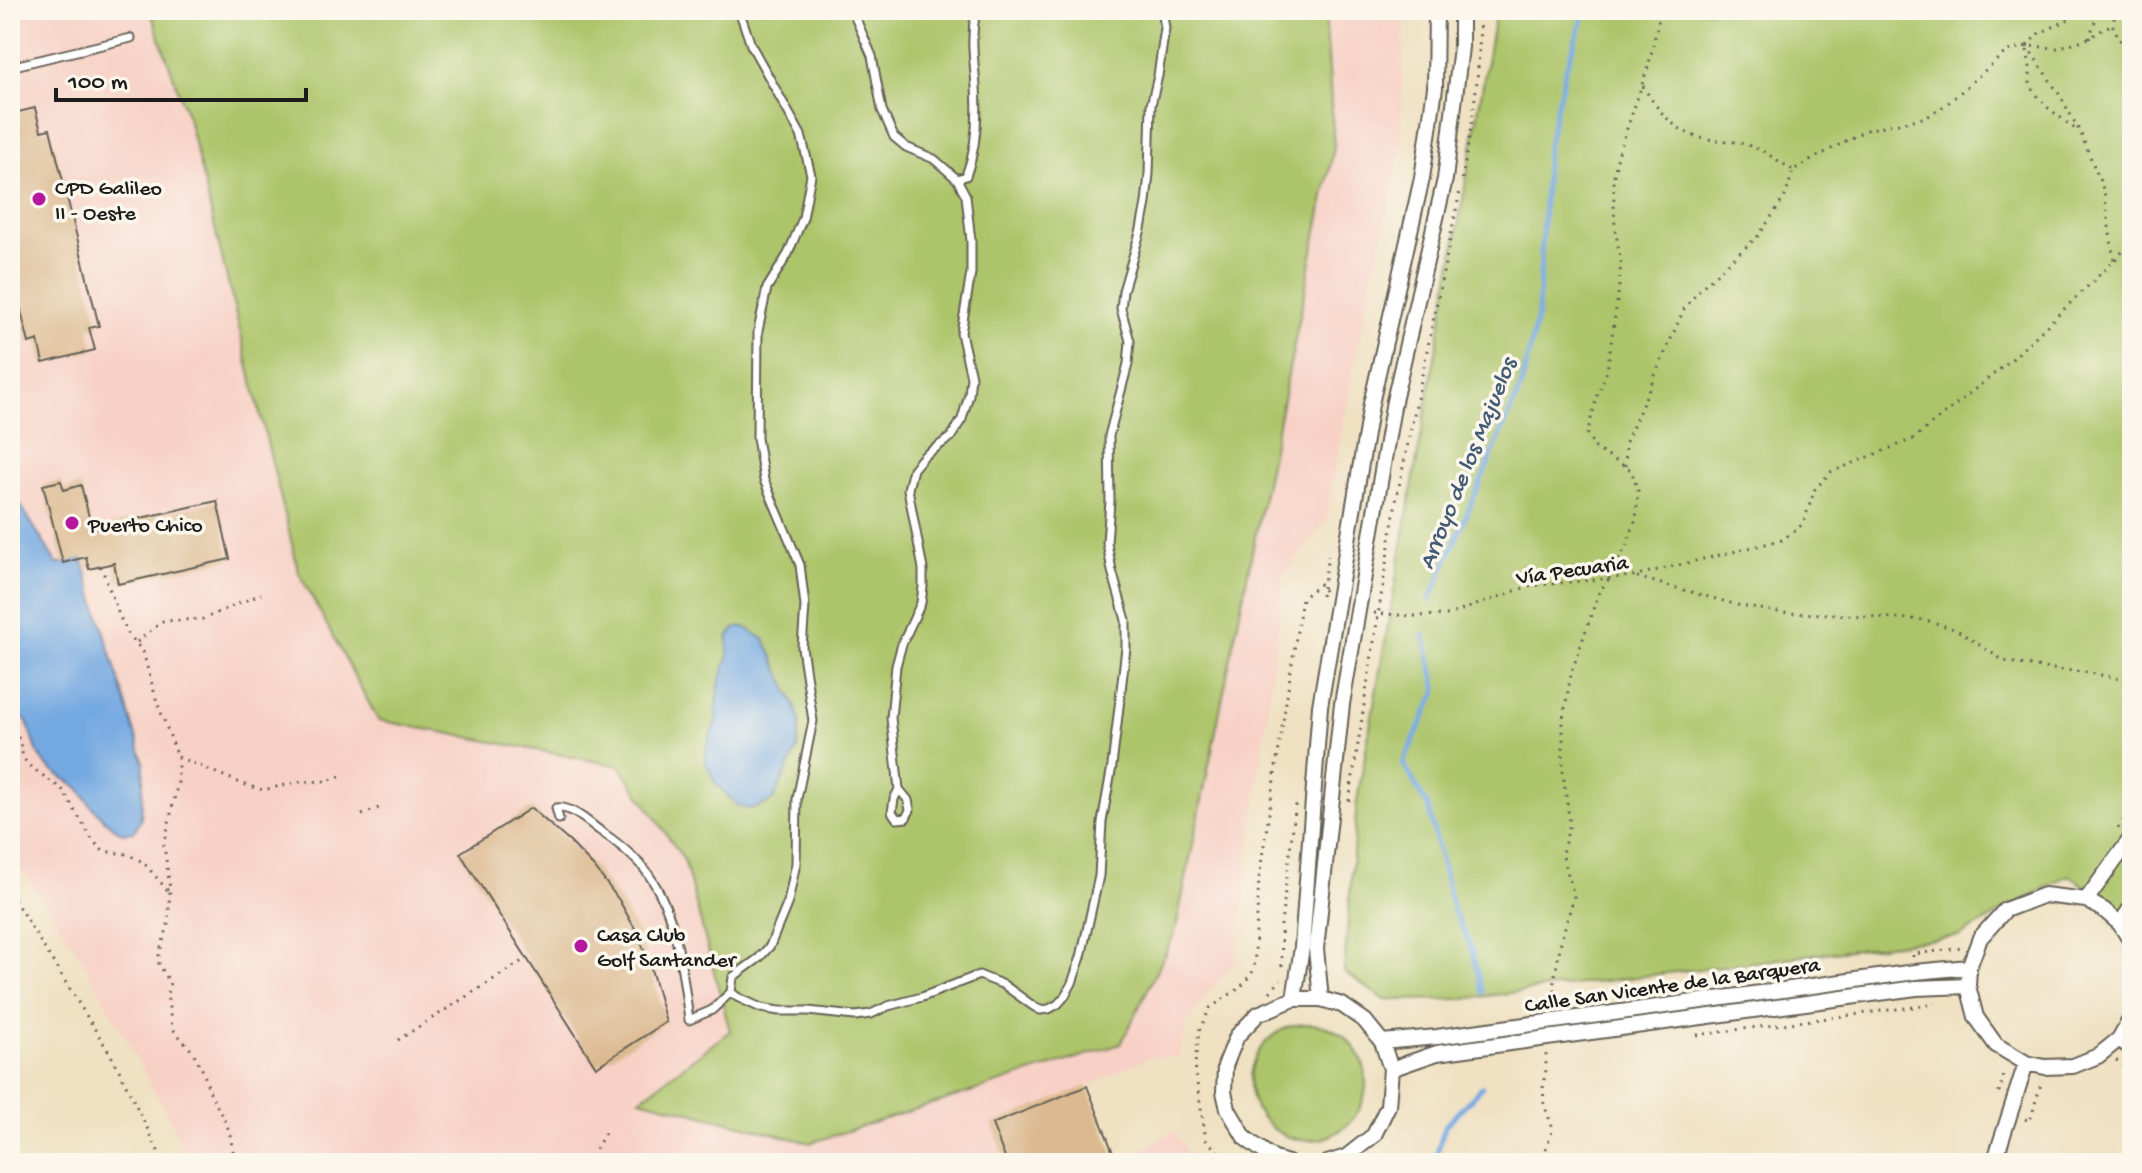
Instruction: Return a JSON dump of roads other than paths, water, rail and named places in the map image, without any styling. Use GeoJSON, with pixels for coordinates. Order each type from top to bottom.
{"type":"FeatureCollection","features":[{"type":"Feature","properties":{"kind":"street"},"geometry":{"type":"LineString","coordinates":[[1294,999],[1302,947],[1320,706],[1371,404],[1422,178],[1435,88],[1436,10]]}},
{"type":"Feature","properties":{"kind":"street"},"geometry":{"type":"LineString","coordinates":[[1321,999],[1316,949],[1342,704],[1394,401],[1445,179],[1461,47],[1461,10]]}},
{"type":"Feature","properties":{"kind":"street"},"geometry":{"type":"LineString","coordinates":[[2086,900],[2132,837]]}},
{"type":"Feature","properties":{"kind":"street"},"geometry":{"type":"LineString","coordinates":[[2132,943],[2120,924],[2086,900],[2044,895],[2005,910],[1980,938],[1969,967],[1968,986],[1976,1017],[1996,1045],[2026,1063],[2045,1067],[2073,1066],[2098,1056],[2119,1039],[2132,1016]]}},
{"type":"Feature","properties":{"kind":"street"},"geometry":{"type":"LineString","coordinates":[[2120,924],[2132,906]]}},
{"type":"Feature","properties":{"kind":"street","name":"Calle San Vicente de la Barquera"},"geometry":{"type":"LineString","coordinates":[[1382,1042],[1969,967]]}},
{"type":"Feature","properties":{"kind":"street","name":"Calle San Vicente de la Barquera"},"geometry":{"type":"LineString","coordinates":[[1391,1069],[1437,1053],[1916,988],[1968,986]]}},
{"type":"Feature","properties":{"kind":"street"},"geometry":{"type":"LineString","coordinates":[[1288,1163],[1274,1159],[1245,1138],[1228,1109],[1224,1092],[1225,1066],[1237,1036],[1258,1014],[1294,999],[1321,999],[1342,1005],[1365,1021],[1382,1042],[1391,1069],[1388,1106],[1374,1135],[1346,1157],[1327,1163]]}},
{"type":"Feature","properties":{"kind":"street"},"geometry":{"type":"LineString","coordinates":[[2119,1039],[2132,1049]]}},
{"type":"Feature","properties":{"kind":"street"},"geometry":{"type":"LineString","coordinates":[[1994,1163],[2026,1063]]}},
{"type":"Feature","properties":{"kind":"lane"},"geometry":{"type":"LineString","coordinates":[[559,819],[556,808],[560,807],[580,816],[614,840],[642,866],[660,896],[673,928],[681,959],[689,1020],[712,1010],[731,992],[733,977],[770,946],[788,902],[796,863],[797,799],[813,721],[802,647],[805,606],[800,565],[764,480],[757,438],[758,331],[767,288],[788,254],[803,218],[811,175],[801,135],[751,45],[739,10]]}},
{"type":"Feature","properties":{"kind":"lane"},"geometry":{"type":"LineString","coordinates":[[854,10],[872,56],[882,110],[894,137],[906,147],[934,159],[957,179],[966,196],[971,241],[971,273],[961,333],[971,377],[969,395],[962,419],[951,437],[918,462],[908,489],[923,569],[923,587],[921,603],[902,644],[896,666],[891,718],[899,789]]}},
{"type":"Feature","properties":{"kind":"lane"},"geometry":{"type":"LineString","coordinates":[[957,179],[966,176],[971,163],[976,118],[971,33],[976,10]]}},
{"type":"Feature","properties":{"kind":"lane"},"geometry":{"type":"LineString","coordinates":[[731,992],[770,1009],[855,1016],[931,995],[979,975],[1004,985],[1040,1010],[1049,1009],[1065,996],[1072,983],[1099,876],[1105,799],[1125,669],[1126,620],[1107,543],[1109,436],[1128,364],[1130,341],[1121,309],[1146,203],[1151,105],[1165,28],[1162,10]]}},
{"type":"Feature","properties":{"kind":"lane"},"geometry":{"type":"LineString","coordinates":[[10,67],[131,38]]}},
{"type":"Feature","properties":{"kind":"water"},"geometry":{"type":"Polygon","coordinates":[[[10,488],[57,564],[82,558],[144,763],[141,819],[134,832],[122,833],[109,824],[79,788],[50,769],[39,756],[27,722],[10,707],[10,488]]]}},
{"type":"Feature","properties":{"kind":"water"},"geometry":{"type":"Polygon","coordinates":[[[745,627],[765,640],[800,722],[797,749],[773,800],[750,809],[738,806],[716,784],[705,760],[716,721],[719,684],[728,658],[728,637],[736,628],[745,627]]]}},
{"type":"Feature","properties":{"kind":"waterway","name":"Arroyo de los Majuelos"},"geometry":{"type":"LineString","coordinates":[[1430,600],[1521,387],[1538,314],[1547,147],[1566,68],[1586,10]]}},
{"type":"Feature","properties":{"kind":"waterway","name":"Arroyo de los Majuelos"},"geometry":{"type":"LineString","coordinates":[[1424,635],[1437,690],[1403,763],[1428,807],[1453,910],[1469,942],[1483,992]]}},
{"type":"Feature","properties":{"kind":"waterway","name":"Arroyo de los Majuelos"},"geometry":{"type":"LineString","coordinates":[[1434,1163],[1445,1126],[1482,1087]]}},
{"type":"Feature","properties":{"kind":"place","name":"CPD Galileo II - Oeste"},"geometry":{"type":"Point","coordinates":[39,199]}},
{"type":"Feature","properties":{"kind":"place","name":"Puerto Chico"},"geometry":{"type":"Point","coordinates":[72,523]}},
{"type":"Feature","properties":{"kind":"place","name":"Casa Club Golf Santander"},"geometry":{"type":"Point","coordinates":[581,946]}}]}
